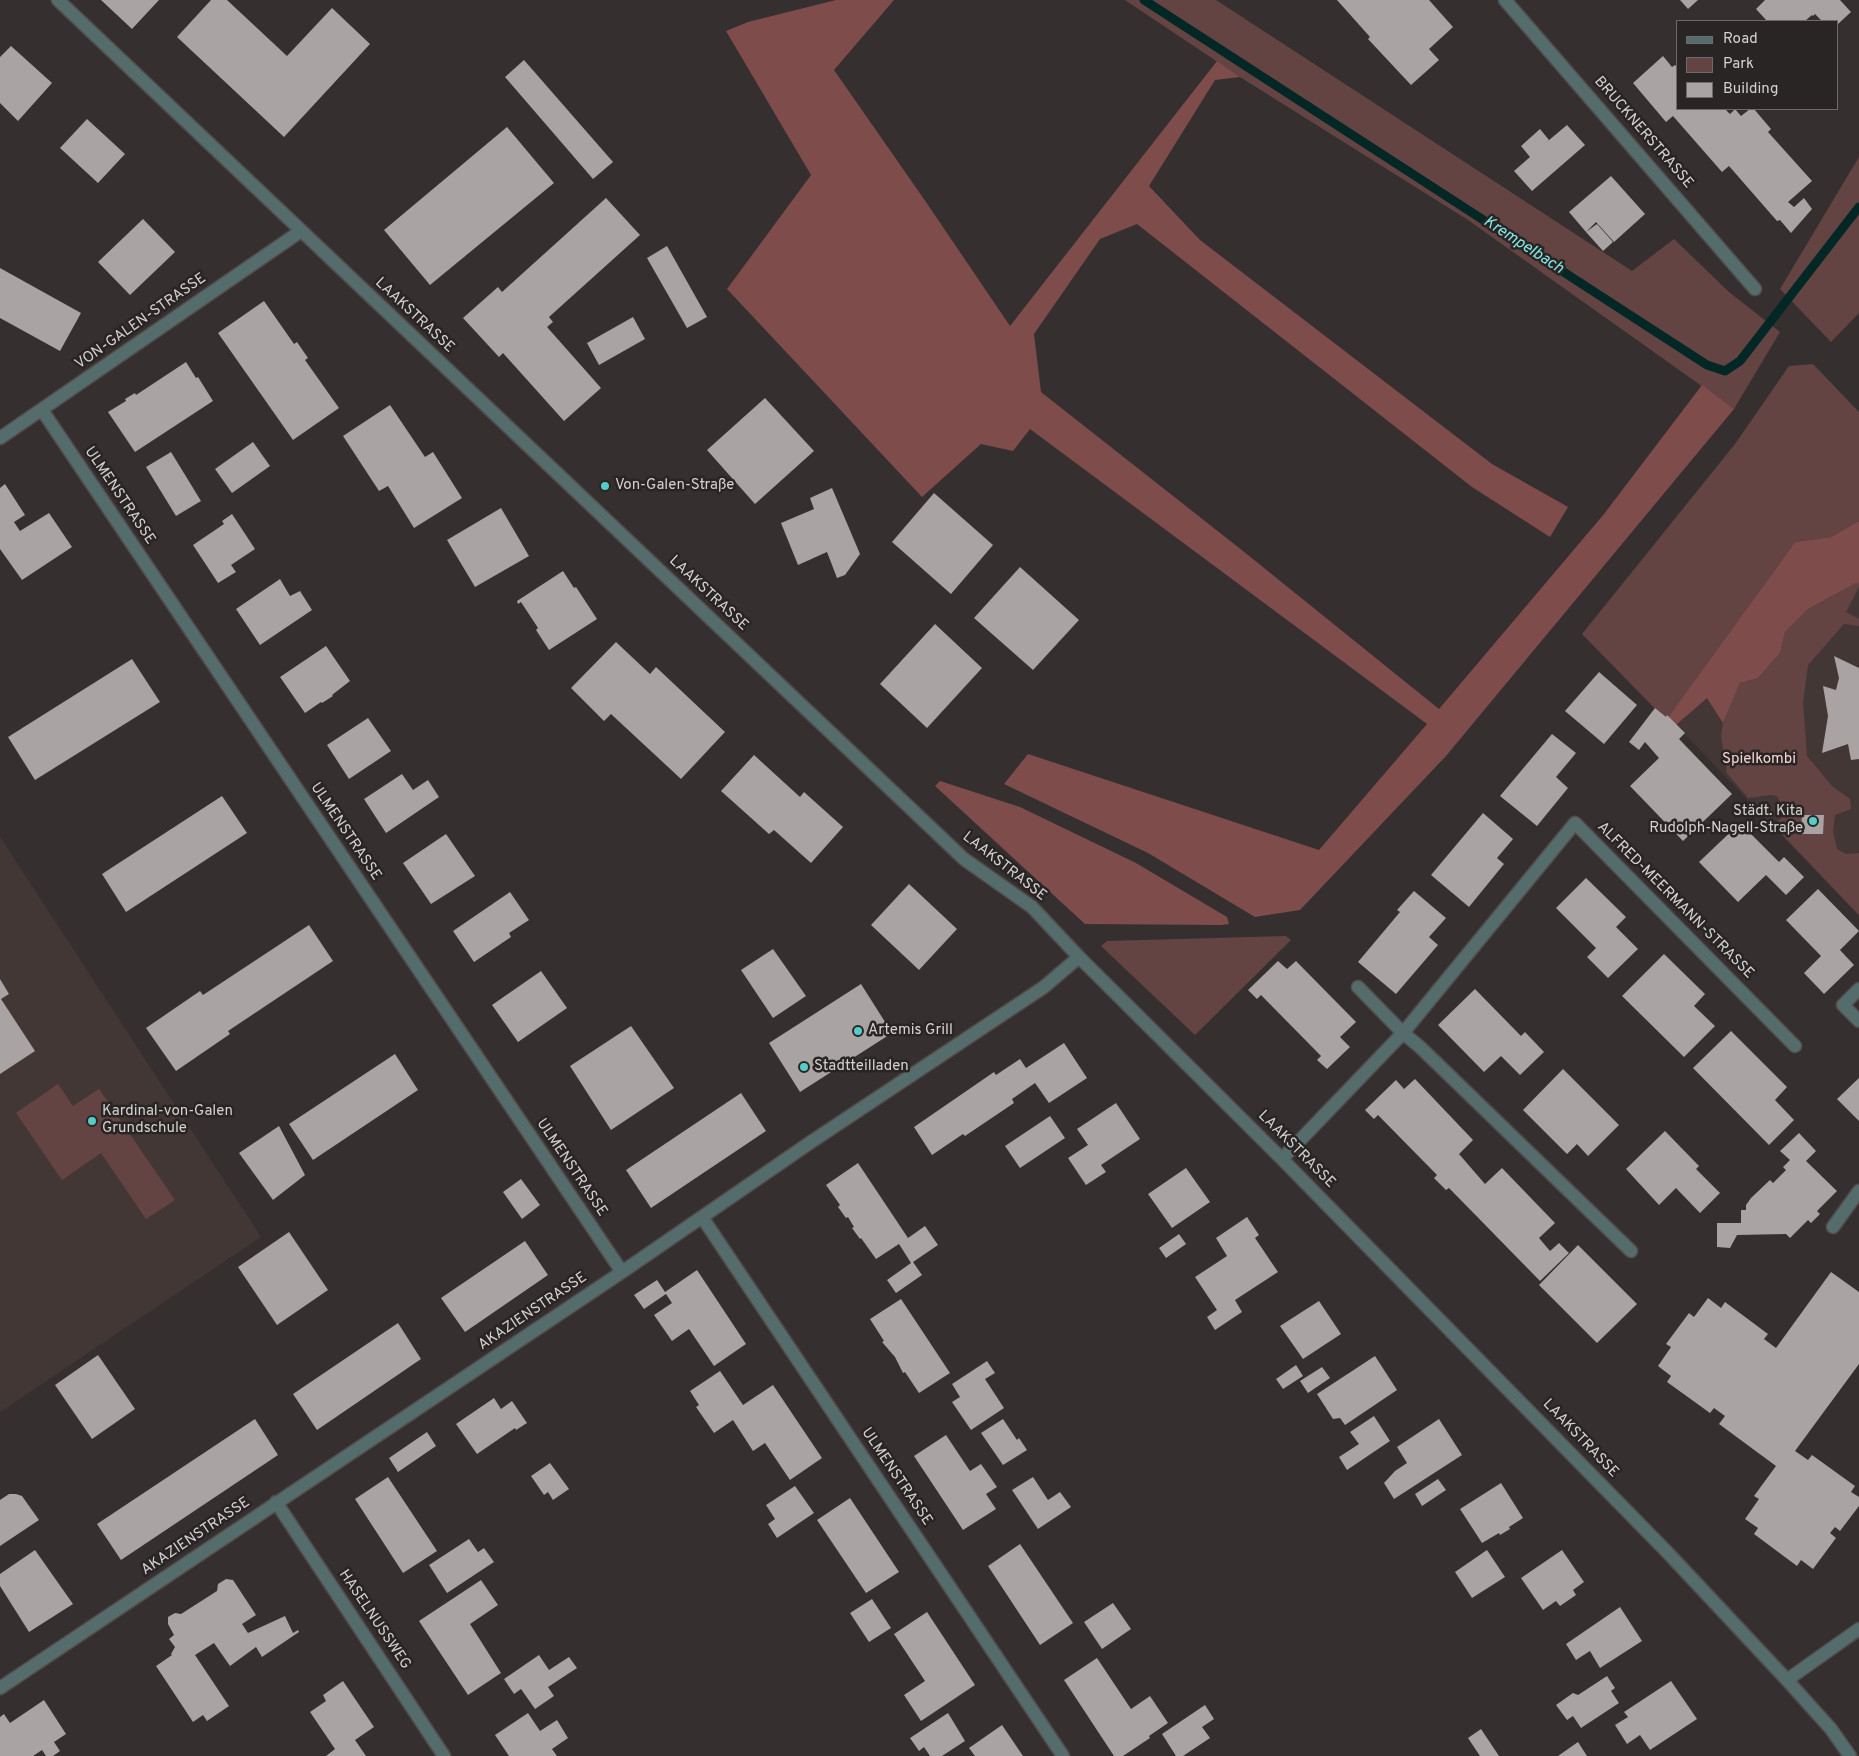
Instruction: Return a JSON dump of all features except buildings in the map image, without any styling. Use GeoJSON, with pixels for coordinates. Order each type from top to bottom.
{"type":"FeatureCollection","features":[{"type":"Feature","properties":{"kind":"street","name":"LAAKSTRASSE"},"geometry":{"type":"LineString","coordinates":[[58,0],[964,859],[1032,907],[1078,957],[1282,1159],[1568,1450],[1748,1637],[1831,1729],[1850,1756]]}},
{"type":"Feature","properties":{"kind":"street","name":"BRUCKNERSTRASSE"},"geometry":{"type":"LineString","coordinates":[[1505,0],[1755,289]]}},
{"type":"Feature","properties":{"kind":"street","name":"VON-GALEN-STRASSE"},"geometry":{"type":"LineString","coordinates":[[0,438],[301,231]]}},
{"type":"Feature","properties":{"kind":"street","name":"ULMENSTRASSE"},"geometry":{"type":"LineString","coordinates":[[42,410],[622,1272]]}},
{"type":"Feature","properties":{"kind":"street","name":"ALFRED-MEERMANN-STRASSE"},"geometry":{"type":"LineString","coordinates":[[1282,1159],[1403,1033],[1575,823],[1795,1046]]}},
{"type":"Feature","properties":{"kind":"street","name":"AKAZIENSTRASSE"},"geometry":{"type":"LineString","coordinates":[[0,1688],[1044,987],[1078,957]]}},
{"type":"Feature","properties":{"kind":"street"},"geometry":{"type":"LineString","coordinates":[[1358,987],[1403,1033],[1420,1047],[1631,1251]]}},
{"type":"Feature","properties":{"kind":"street"},"geometry":{"type":"LineString","coordinates":[[1859,989],[1843,1005],[1859,1021]]}},
{"type":"Feature","properties":{"kind":"street"},"geometry":{"type":"LineString","coordinates":[[1833,1227],[1859,1191]]}},
{"type":"Feature","properties":{"kind":"street","name":"ULMENSTRASSE"},"geometry":{"type":"LineString","coordinates":[[702,1217],[1062,1756]]}},
{"type":"Feature","properties":{"kind":"street","name":"HASELNUSSWEG"},"geometry":{"type":"LineString","coordinates":[[276,1502],[444,1756]]}},
{"type":"Feature","properties":{"kind":"street"},"geometry":{"type":"LineString","coordinates":[[1787,1680],[1859,1629]]}},
{"type":"Feature","properties":{"kind":"shaded area"},"geometry":{"type":"Polygon","coordinates":[[[836,0],[894,0],[834,70],[1010,326],[1217,61],[1240,77],[1215,80],[1149,186],[1200,240],[1492,464],[1568,507],[1550,537],[1472,487],[1137,224],[1100,239],[1034,334],[1041,392],[1439,709],[1604,514],[1702,385],[1734,409],[1446,756],[1300,910],[1255,917],[1148,853],[1004,784],[1028,754],[1319,850],[1427,724],[1030,429],[1013,451],[981,444],[922,497],[727,289],[811,175],[726,31],[748,22],[836,0]]]}},
{"type":"Feature","properties":{"kind":"shaded area"},"geometry":{"type":"Polygon","coordinates":[[[1859,521],[1859,584],[1856,583],[1808,609],[1785,632],[1780,653],[1758,678],[1740,683],[1723,723],[1707,698],[1676,725],[1666,720],[1795,542],[1831,537],[1859,521]]]}},
{"type":"Feature","properties":{"kind":"shaded area","name":"Städt. Kita Rudolph-Nagell-Straße"},"geometry":{"type":"Polygon","coordinates":[[[1859,560],[1859,916],[1676,725],[1859,560]]]}},
{"type":"Feature","properties":{"kind":"shaded area"},"geometry":{"type":"Polygon","coordinates":[[[940,781],[1020,807],[1136,863],[1227,917],[1229,924],[1085,924],[935,786],[940,781]]]}},
{"type":"Feature","properties":{"kind":"shaded area","name":"Kardinal-von-Galen Grundschule"},"geometry":{"type":"Polygon","coordinates":[[[0,837],[261,1237],[0,1412],[0,837]]]}},
{"type":"Feature","properties":{"kind":"green space"},"geometry":{"type":"Polygon","coordinates":[[[1125,0],[1216,0],[1632,271],[1674,239],[1729,292],[1780,332],[1734,409],[1468,220],[1240,77],[1125,0]]]}},
{"type":"Feature","properties":{"kind":"green space"},"geometry":{"type":"Polygon","coordinates":[[[1859,157],[1859,313],[1831,342],[1780,289],[1859,157]]]}},
{"type":"Feature","properties":{"kind":"green space"},"geometry":{"type":"Polygon","coordinates":[[[1813,364],[1859,412],[1859,521],[1831,537],[1795,542],[1666,720],[1582,634],[1735,444],[1789,366],[1813,364]]]}},
{"type":"Feature","properties":{"kind":"green space","name":"Spielkombi"},"geometry":{"type":"Polygon","coordinates":[[[1856,583],[1859,584],[1859,587],[1846,612],[1859,619],[1859,626],[1844,624],[1808,665],[1803,702],[1807,756],[1832,786],[1850,799],[1851,809],[1835,815],[1833,831],[1837,849],[1846,854],[1859,853],[1859,915],[1773,825],[1787,814],[1777,796],[1748,798],[1727,773],[1721,736],[1723,723],[1740,683],[1758,678],[1780,653],[1785,632],[1808,609],[1856,583]]]}},
{"type":"Feature","properties":{"kind":"green space"},"geometry":{"type":"Polygon","coordinates":[[[1286,936],[1291,940],[1195,1035],[1101,946],[1107,941],[1286,936]]]}},
{"type":"Feature","properties":{"kind":"green space"},"geometry":{"type":"Polygon","coordinates":[[[58,1084],[73,1106],[99,1089],[175,1200],[146,1219],[101,1153],[62,1180],[16,1113],[58,1084]]]}},
{"type":"Feature","properties":{"kind":"waterway","name":"Krempelbach"},"geometry":{"type":"LineString","coordinates":[[1144,0],[1707,365],[1725,371],[1740,361],[1859,207]]}},
{"type":"Feature","properties":{"kind":"place","name":"Von-Galen-Straße"},"geometry":{"type":"Point","coordinates":[605,486]}},
{"type":"Feature","properties":{"kind":"place","name":"Städt. Kita Rudolph-Nagell-Straße"},"geometry":{"type":"Point","coordinates":[1813,821]}},
{"type":"Feature","properties":{"kind":"place","name":"Artemis Grill"},"geometry":{"type":"Point","coordinates":[858,1031]}},
{"type":"Feature","properties":{"kind":"place","name":"Stadtteilladen"},"geometry":{"type":"Point","coordinates":[804,1067]}},
{"type":"Feature","properties":{"kind":"place","name":"Kardinal-von-Galen Grundschule"},"geometry":{"type":"Point","coordinates":[92,1121]}}]}
